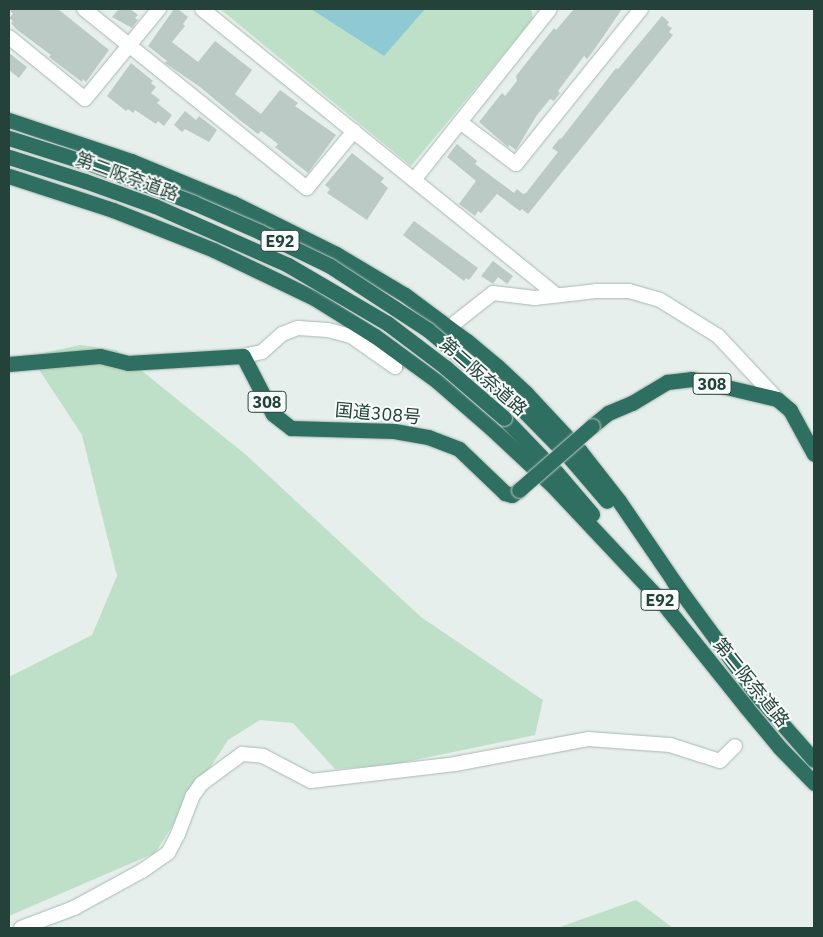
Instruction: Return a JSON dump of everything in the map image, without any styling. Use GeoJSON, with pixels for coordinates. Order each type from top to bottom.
{"type":"FeatureCollection","features":[{"type":"Feature","properties":{"kind":"highway"},"geometry":{"type":"LineString","coordinates":[[9,120],[131,161],[233,203],[336,254],[412,300],[497,366],[526,393],[580,450],[619,501],[679,589]]}},
{"type":"Feature","properties":{"kind":"highway","name":"第二阪奈道路"},"geometry":{"type":"LineString","coordinates":[[9,138],[152,186],[227,217],[312,258],[364,287],[428,330],[518,405],[571,459],[679,589],[757,696],[814,760]]}},
{"type":"Feature","properties":{"kind":"highway","name":"第二阪奈道路"},"geometry":{"type":"LineString","coordinates":[[9,157],[77,178],[155,206],[288,265],[387,323],[445,367],[504,418],[556,472],[763,728],[814,783]]}},
{"type":"Feature","properties":{"kind":"highway"},"geometry":{"type":"LineString","coordinates":[[9,176],[113,210],[214,250],[314,298],[375,336],[437,381],[491,428],[554,487],[663,604]]}},
{"type":"Feature","properties":{"kind":"highway"},"geometry":{"type":"LineString","coordinates":[[9,364],[100,356],[128,363],[243,356]]}},
{"type":"Feature","properties":{"kind":"highway","name":"国道308号"},"geometry":{"type":"LineString","coordinates":[[243,356],[273,414],[291,428],[394,431],[428,437],[459,449],[505,493],[512,495],[608,413],[632,403],[667,382],[692,379],[777,400]]}},
{"type":"Feature","properties":{"kind":"highway"},"geometry":{"type":"LineString","coordinates":[[777,400],[790,410],[814,454]]}},
{"type":"Feature","properties":{"kind":"street"},"geometry":{"type":"LineString","coordinates":[[84,9],[307,188],[354,131]]}},
{"type":"Feature","properties":{"kind":"street"},"geometry":{"type":"LineString","coordinates":[[9,37],[84,99],[159,9]]}},
{"type":"Feature","properties":{"kind":"street"},"geometry":{"type":"LineString","coordinates":[[202,9],[557,295]]}},
{"type":"Feature","properties":{"kind":"street"},"geometry":{"type":"LineString","coordinates":[[414,180],[549,9]]}},
{"type":"Feature","properties":{"kind":"street"},"geometry":{"type":"LineString","coordinates":[[460,122],[516,164],[641,9]]}},
{"type":"Feature","properties":{"kind":"street"},"geometry":{"type":"LineString","coordinates":[[456,322],[492,293],[534,298],[596,291],[629,291],[660,300],[718,336],[777,400]]}},
{"type":"Feature","properties":{"kind":"street"},"geometry":{"type":"LineString","coordinates":[[243,356],[262,352],[282,334],[298,328],[328,330],[351,336],[396,367]]}},
{"type":"Feature","properties":{"kind":"street"},"geometry":{"type":"LineString","coordinates":[[21,928],[74,908],[142,871],[168,853],[178,834],[192,797],[201,784],[242,754],[263,756],[311,781],[455,764],[588,739],[670,745],[720,761],[735,746]]}},
{"type":"Feature","properties":{"kind":"green space"},"geometry":{"type":"Polygon","coordinates":[[[220,9],[531,9],[533,19],[411,166],[220,9]]]}},
{"type":"Feature","properties":{"kind":"green space"},"geometry":{"type":"Polygon","coordinates":[[[80,345],[116,350],[245,454],[421,617],[543,700],[535,735],[391,765],[335,769],[293,723],[260,720],[228,740],[155,853],[9,916],[9,677],[92,635],[117,576],[82,435],[30,356],[80,345]]]}},
{"type":"Feature","properties":{"kind":"green space"},"geometry":{"type":"Polygon","coordinates":[[[636,900],[673,928],[557,928],[636,900]]]}},
{"type":"Feature","properties":{"kind":"water"},"geometry":{"type":"Polygon","coordinates":[[[311,9],[425,9],[384,56],[311,9]]]}},
{"type":"Feature","properties":{"kind":"building"},"geometry":{"type":"Polygon","coordinates":[[[9,9],[58,9],[109,50],[86,82],[83,79],[82,82],[49,57],[51,55],[16,29],[11,23],[13,21],[9,18],[13,14],[9,9]]]}},
{"type":"Feature","properties":{"kind":"building"},"geometry":{"type":"Polygon","coordinates":[[[119,9],[130,9],[138,15],[135,18],[138,20],[132,28],[112,17],[119,9]]]}},
{"type":"Feature","properties":{"kind":"building"},"geometry":{"type":"Polygon","coordinates":[[[174,9],[178,9],[188,17],[183,24],[185,26],[172,42],[198,62],[215,41],[252,70],[235,94],[261,114],[280,90],[298,103],[295,106],[336,135],[308,173],[275,147],[278,144],[261,131],[258,134],[200,87],[165,63],[167,61],[148,46],[174,9]]]}},
{"type":"Feature","properties":{"kind":"building"},"geometry":{"type":"Polygon","coordinates":[[[574,9],[622,9],[587,59],[584,56],[558,91],[560,93],[554,101],[550,99],[537,115],[516,150],[509,145],[508,147],[479,122],[502,93],[505,96],[517,81],[516,76],[523,67],[554,28],[556,30],[574,9]]]}},
{"type":"Feature","properties":{"kind":"building"},"geometry":{"type":"Polygon","coordinates":[[[662,16],[669,22],[667,25],[672,28],[669,32],[673,35],[528,214],[522,209],[520,211],[497,194],[481,213],[478,211],[475,216],[459,204],[476,181],[447,157],[457,144],[477,161],[475,164],[514,193],[517,189],[523,194],[526,193],[558,152],[552,148],[616,68],[618,69],[662,16]]]}},
{"type":"Feature","properties":{"kind":"building"},"geometry":{"type":"Polygon","coordinates":[[[9,53],[27,67],[19,78],[9,70],[9,53]]]}},
{"type":"Feature","properties":{"kind":"building"},"geometry":{"type":"Polygon","coordinates":[[[131,63],[153,81],[151,83],[156,87],[151,93],[160,100],[157,103],[172,115],[164,126],[158,121],[156,124],[135,110],[133,113],[128,109],[126,111],[107,96],[131,63]]]}},
{"type":"Feature","properties":{"kind":"building"},"geometry":{"type":"Polygon","coordinates":[[[185,111],[196,120],[199,116],[217,130],[209,142],[185,129],[182,132],[174,125],[185,111]]]}},
{"type":"Feature","properties":{"kind":"building"},"geometry":{"type":"Polygon","coordinates":[[[352,153],[384,178],[381,182],[388,188],[367,220],[327,193],[330,189],[325,185],[352,153]]]}},
{"type":"Feature","properties":{"kind":"building"},"geometry":{"type":"Polygon","coordinates":[[[414,221],[478,268],[469,280],[466,278],[464,281],[403,235],[414,221]]]}},
{"type":"Feature","properties":{"kind":"building"},"geometry":{"type":"Polygon","coordinates":[[[493,261],[513,276],[507,284],[498,277],[493,284],[481,276],[493,261]]]}},
{"type":"Feature","properties":{"kind":"tunnel"},"geometry":{"type":"LineString","coordinates":[[398,365],[445,330]]}}]}
